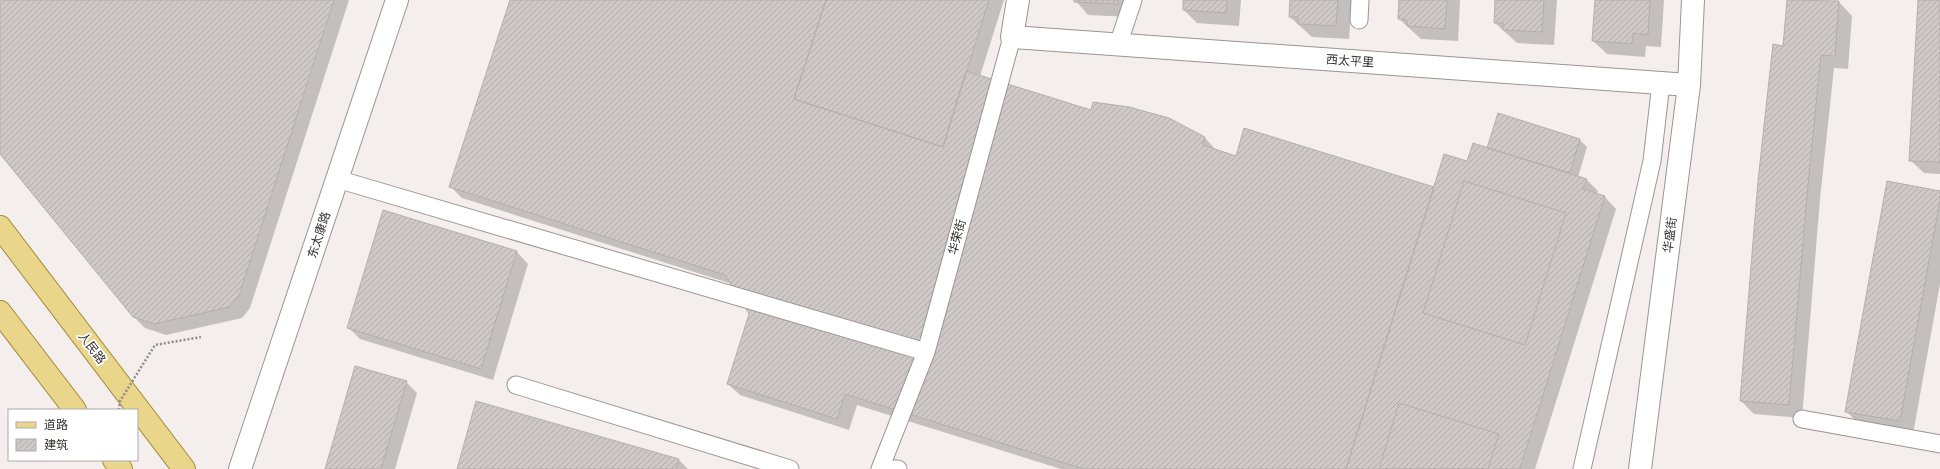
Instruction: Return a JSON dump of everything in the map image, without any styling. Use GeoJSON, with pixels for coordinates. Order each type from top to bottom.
{"type":"FeatureCollection","features":[{"type":"Feature","properties":{"kind":"main road","name":"人民路"},"geometry":{"type":"LineString","coordinates":[[0,227],[184,469]]}},
{"type":"Feature","properties":{"kind":"main road"},"geometry":{"type":"LineString","coordinates":[[0,312],[74,409]]}},
{"type":"Feature","properties":{"kind":"main road"},"geometry":{"type":"LineString","coordinates":[[115,461],[121,469]]}},
{"type":"Feature","properties":{"kind":"street","name":"东太康路"},"geometry":{"type":"LineString","coordinates":[[240,469],[397,0]]}},
{"type":"Feature","properties":{"kind":"street","name":"华荣街"},"geometry":{"type":"LineString","coordinates":[[1012,37],[1018,0]]}},
{"type":"Feature","properties":{"kind":"street","name":"华盛街"},"geometry":{"type":"LineString","coordinates":[[1640,469],[1689,85],[1693,0]]}},
{"type":"Feature","properties":{"kind":"street","name":"西太平里"},"geometry":{"type":"LineString","coordinates":[[1012,37],[1689,85]]}},
{"type":"Feature","properties":{"kind":"lane"},"geometry":{"type":"LineString","coordinates":[[1118,45],[1133,0]]}},
{"type":"Feature","properties":{"kind":"lane"},"geometry":{"type":"LineString","coordinates":[[1359,20],[1360,0]]}},
{"type":"Feature","properties":{"kind":"lane","name":"华荣街"},"geometry":{"type":"LineString","coordinates":[[880,469],[926,352],[1012,37]]}},
{"type":"Feature","properties":{"kind":"lane"},"geometry":{"type":"LineString","coordinates":[[1582,469],[1652,161],[1662,83]]}},
{"type":"Feature","properties":{"kind":"lane"},"geometry":{"type":"LineString","coordinates":[[337,179],[926,352]]}},
{"type":"Feature","properties":{"kind":"lane"},"geometry":{"type":"LineString","coordinates":[[516,385],[790,469]]}},
{"type":"Feature","properties":{"kind":"lane"},"geometry":{"type":"LineString","coordinates":[[1802,419],[1940,444]]}},
{"type":"Feature","properties":{"kind":"path"},"geometry":{"type":"LineString","coordinates":[[119,409],[120,401],[155,344],[201,337]]}},
{"type":"Feature","properties":{"kind":"building"},"geometry":{"type":"Polygon","coordinates":[[[0,0],[334,0],[239,296],[230,307],[154,324],[133,317],[0,154],[0,0]]]}},
{"type":"Feature","properties":{"kind":"building"},"geometry":{"type":"Polygon","coordinates":[[[510,0],[826,0],[794,99],[943,147],[966,71],[1091,110],[1093,102],[1129,107],[1169,118],[1205,137],[1203,145],[1236,156],[1244,128],[1434,187],[1346,469],[1084,469],[845,394],[837,419],[727,384],[749,314],[725,275],[449,187],[510,0]]]}},
{"type":"Feature","properties":{"kind":"building"},"geometry":{"type":"Polygon","coordinates":[[[826,0],[989,0],[943,147],[794,99],[826,0]]]}},
{"type":"Feature","properties":{"kind":"building"},"geometry":{"type":"Polygon","coordinates":[[[1074,0],[1118,0],[1118,4],[1074,2],[1074,0]]]}},
{"type":"Feature","properties":{"kind":"building"},"geometry":{"type":"Polygon","coordinates":[[[1183,0],[1227,0],[1226,13],[1183,10],[1183,0]]]}},
{"type":"Feature","properties":{"kind":"building"},"geometry":{"type":"Polygon","coordinates":[[[1290,0],[1338,0],[1336,26],[1298,24],[1298,17],[1289,17],[1290,0]]]}},
{"type":"Feature","properties":{"kind":"building"},"geometry":{"type":"Polygon","coordinates":[[[1399,0],[1447,0],[1445,29],[1407,26],[1407,20],[1398,19],[1399,0]]]}},
{"type":"Feature","properties":{"kind":"building"},"geometry":{"type":"Polygon","coordinates":[[[1495,0],[1544,0],[1542,32],[1503,30],[1503,23],[1494,23],[1495,0]]]}},
{"type":"Feature","properties":{"kind":"building"},"geometry":{"type":"Polygon","coordinates":[[[1595,0],[1650,0],[1648,35],[1633,33],[1632,44],[1592,41],[1595,0]]]}},
{"type":"Feature","properties":{"kind":"building"},"geometry":{"type":"Polygon","coordinates":[[[1787,0],[1839,1],[1835,56],[1821,55],[1789,405],[1740,401],[1758,181],[1773,44],[1783,46],[1787,0]]]}},
{"type":"Feature","properties":{"kind":"building"},"geometry":{"type":"Polygon","coordinates":[[[1918,0],[1940,0],[1940,162],[1909,161],[1918,0]]]}},
{"type":"Feature","properties":{"kind":"building"},"geometry":{"type":"Polygon","coordinates":[[[1498,113],[1580,139],[1570,173],[1487,148],[1498,113]]]}},
{"type":"Feature","properties":{"kind":"building"},"geometry":{"type":"Polygon","coordinates":[[[1473,143],[1587,179],[1583,189],[1605,196],[1520,469],[1346,469],[1444,154],[1467,161],[1473,143]]]}},
{"type":"Feature","properties":{"kind":"building"},"geometry":{"type":"Polygon","coordinates":[[[1464,181],[1566,213],[1525,345],[1423,313],[1464,181]]]}},
{"type":"Feature","properties":{"kind":"building"},"geometry":{"type":"Polygon","coordinates":[[[1887,181],[1940,191],[1940,200],[1900,421],[1845,412],[1887,181]]]}},
{"type":"Feature","properties":{"kind":"building"},"geometry":{"type":"Polygon","coordinates":[[[383,210],[517,251],[481,369],[347,328],[383,210]]]}},
{"type":"Feature","properties":{"kind":"building"},"geometry":{"type":"Polygon","coordinates":[[[355,366],[407,381],[381,469],[325,469],[355,366]]]}},
{"type":"Feature","properties":{"kind":"building"},"geometry":{"type":"Polygon","coordinates":[[[476,401],[679,459],[676,469],[457,469],[476,401]]]}},
{"type":"Feature","properties":{"kind":"building"},"geometry":{"type":"Polygon","coordinates":[[[1399,403],[1499,434],[1488,469],[1379,469],[1399,403]]]}}]}
